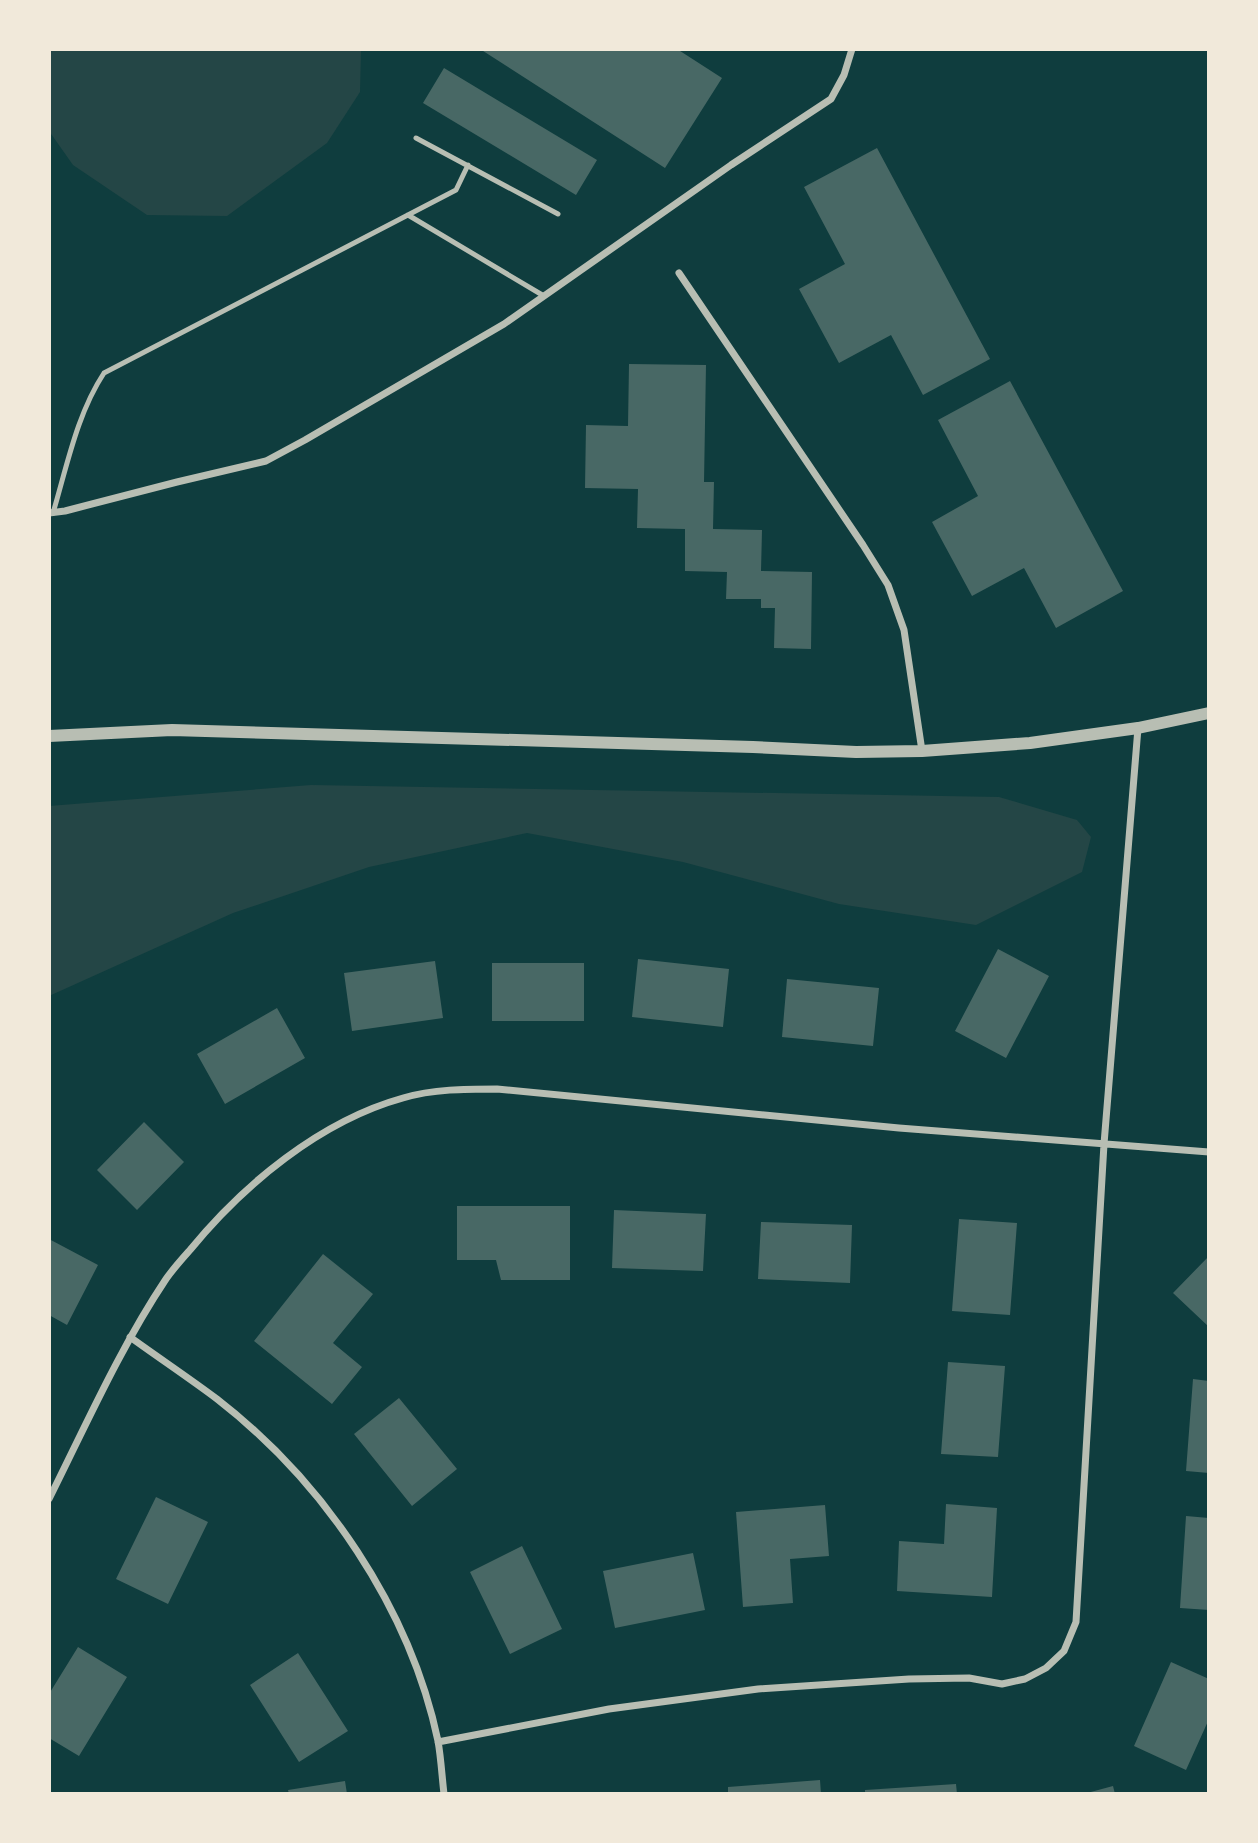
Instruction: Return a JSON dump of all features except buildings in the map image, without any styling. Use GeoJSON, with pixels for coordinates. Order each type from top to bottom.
{"type":"FeatureCollection","features":[{"type":"Feature","properties":{"kind":"street"},"geometry":{"type":"LineString","coordinates":[[51,513],[266,461],[305,440],[492,331],[831,99],[844,75],[852,49]]}},
{"type":"Feature","properties":{"kind":"street"},"geometry":{"type":"LineString","coordinates":[[680,273],[888,585],[904,630],[922,751]]}},
{"type":"Feature","properties":{"kind":"street"},"geometry":{"type":"LineString","coordinates":[[49,736],[172,730],[856,752],[922,751],[1030,743],[1138,728],[1209,713]]}},
{"type":"Feature","properties":{"kind":"street"},"geometry":{"type":"LineString","coordinates":[[438,1742],[609,1709],[758,1689],[909,1679],[969,1678],[1002,1684],[1026,1679],[1046,1668],[1064,1651],[1076,1622],[1104,1144],[1138,728]]}},
{"type":"Feature","properties":{"kind":"street"},"geometry":{"type":"LineString","coordinates":[[49,1499],[130,1337],[167,1277],[213,1222],[259,1178],[310,1141],[358,1114],[403,1097],[450,1089],[498,1089],[899,1128],[1209,1152]]}},
{"type":"Feature","properties":{"kind":"street"},"geometry":{"type":"LineString","coordinates":[[130,1337],[218,1400],[272,1448],[315,1494],[363,1558],[390,1606],[418,1671],[438,1742],[444,1794]]}},
{"type":"Feature","properties":{"kind":"lane"},"geometry":{"type":"LineString","coordinates":[[416,138],[558,214]]}},
{"type":"Feature","properties":{"kind":"lane"},"geometry":{"type":"LineString","coordinates":[[51,513],[81,420],[93,389],[104,373],[456,190],[468,165]]}},
{"type":"Feature","properties":{"kind":"lane"},"geometry":{"type":"LineString","coordinates":[[408,215],[544,296]]}},
{"type":"Feature","properties":{"kind":"shaded area"},"geometry":{"type":"Polygon","coordinates":[[[49,49],[361,49],[360,92],[327,143],[227,216],[147,215],[73,165],[49,131],[49,49]]]}},
{"type":"Feature","properties":{"kind":"shaded area"},"geometry":{"type":"Polygon","coordinates":[[[311,785],[999,797],[1077,820],[1091,837],[1082,872],[976,925],[839,904],[683,862],[527,833],[369,867],[233,913],[49,996],[49,806],[311,785]]]}}]}
